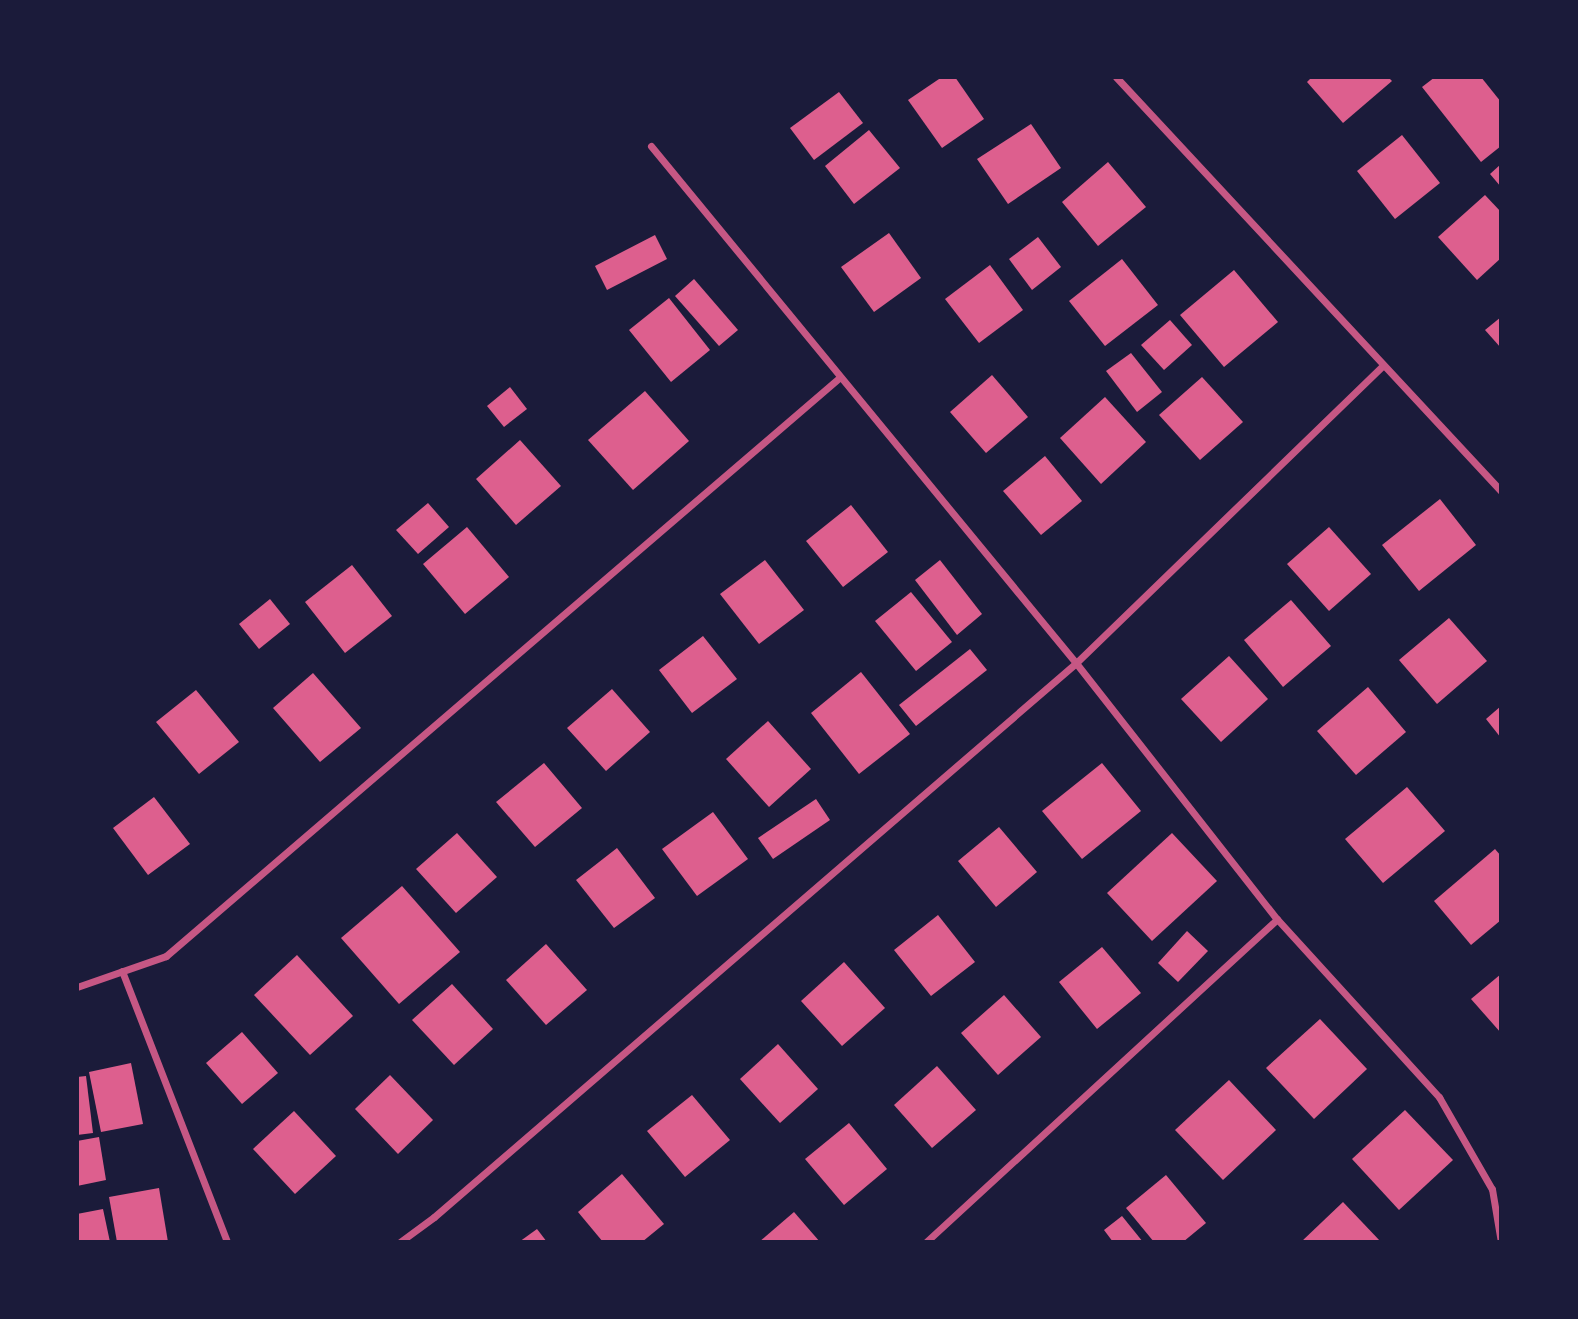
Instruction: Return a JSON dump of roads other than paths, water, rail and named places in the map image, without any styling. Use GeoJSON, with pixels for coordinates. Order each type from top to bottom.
{"type":"FeatureCollection","features":[{"type":"Feature","properties":{"kind":"street"},"geometry":{"type":"LineString","coordinates":[[1116,77],[1501,491]]}},
{"type":"Feature","properties":{"kind":"street"},"geometry":{"type":"LineString","coordinates":[[651,146],[1076,663],[1277,919],[1439,1097],[1492,1189],[1501,1242]]}},
{"type":"Feature","properties":{"kind":"street"},"geometry":{"type":"LineString","coordinates":[[400,1242],[434,1217],[1076,663],[1383,366]]}},
{"type":"Feature","properties":{"kind":"street"},"geometry":{"type":"LineString","coordinates":[[77,987],[166,956],[839,378]]}},
{"type":"Feature","properties":{"kind":"street"},"geometry":{"type":"LineString","coordinates":[[926,1242],[1277,919]]}},
{"type":"Feature","properties":{"kind":"street"},"geometry":{"type":"LineString","coordinates":[[122,971],[227,1242]]}}]}
